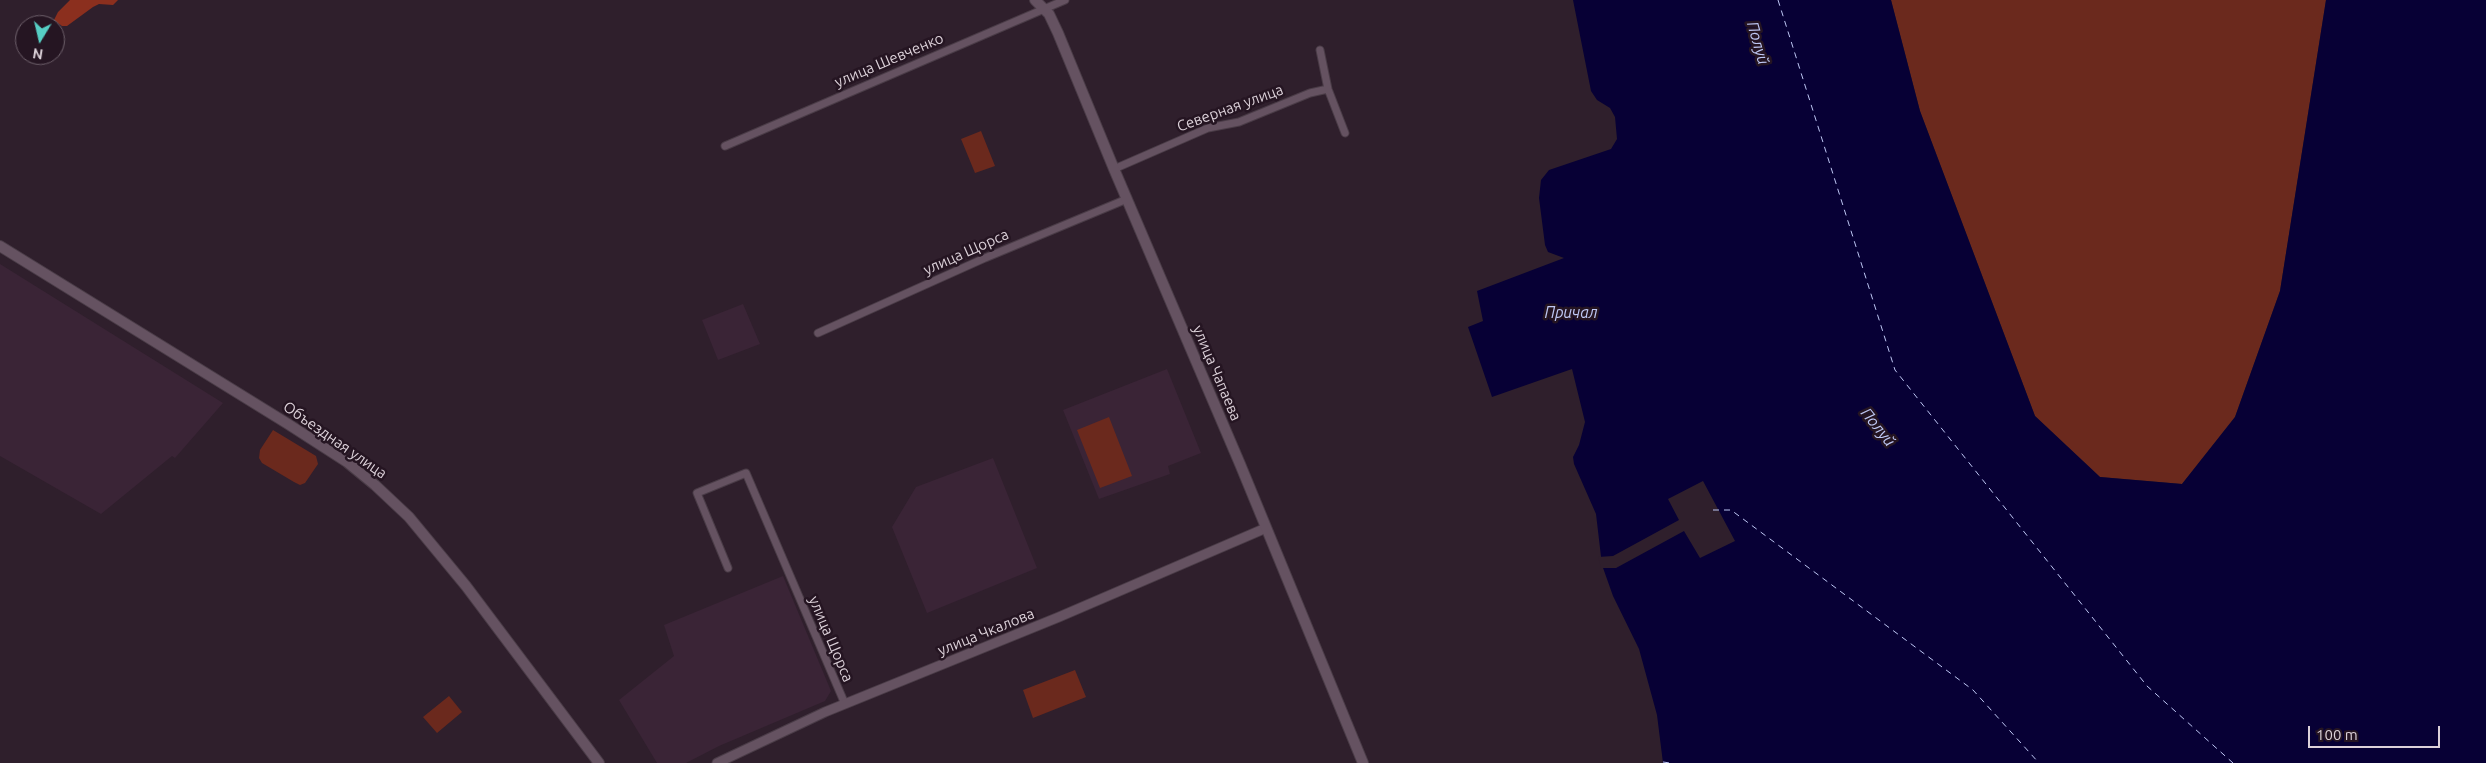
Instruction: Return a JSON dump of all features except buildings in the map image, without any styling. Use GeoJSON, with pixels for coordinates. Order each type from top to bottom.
{"type":"FeatureCollection","features":[{"type":"Feature","properties":{"kind":"main road","name":"улица Чапаева"},"geometry":{"type":"LineString","coordinates":[[1035,0],[1044,9],[1058,33],[1266,528],[1362,763]]}},
{"type":"Feature","properties":{"kind":"main road","name":"Объездная улица"},"geometry":{"type":"LineString","coordinates":[[0,246],[296,429],[347,462],[375,485],[409,518],[466,586],[599,763]]}},
{"type":"Feature","properties":{"kind":"street","name":"улица Шевченко"},"geometry":{"type":"LineString","coordinates":[[725,146],[1065,0]]}},
{"type":"Feature","properties":{"kind":"street"},"geometry":{"type":"LineString","coordinates":[[1320,50],[1328,88],[1344,133]]}},
{"type":"Feature","properties":{"kind":"street","name":"Северная улица"},"geometry":{"type":"LineString","coordinates":[[1114,168],[1208,128],[1239,122],[1310,93],[1328,88]]}},
{"type":"Feature","properties":{"kind":"street","name":"улица Щорса"},"geometry":{"type":"LineString","coordinates":[[818,333],[985,258],[1127,199]]}},
{"type":"Feature","properties":{"kind":"street","name":"улица Щорса"},"geometry":{"type":"LineString","coordinates":[[728,568],[697,493],[746,473],[844,704]]}},
{"type":"Feature","properties":{"kind":"street","name":"улица Чкалова"},"geometry":{"type":"LineString","coordinates":[[717,763],[844,704],[1059,617],[1266,528]]}},
{"type":"Feature","properties":{"kind":"shaded area"},"geometry":{"type":"Polygon","coordinates":[[[70,0],[118,0],[113,5],[99,4],[93,7],[67,26],[65,26],[65,15],[56,15],[70,0]]]}},
{"type":"Feature","properties":{"kind":"shaded area"},"geometry":{"type":"Polygon","coordinates":[[[1891,0],[2326,0],[2280,291],[2235,417],[2182,484],[2100,477],[2035,416],[1920,111],[1891,0]]]}},
{"type":"Feature","properties":{"kind":"shaded area"},"geometry":{"type":"Polygon","coordinates":[[[981,131],[995,166],[975,173],[961,139],[981,131]]]}},
{"type":"Feature","properties":{"kind":"shaded area"},"geometry":{"type":"Polygon","coordinates":[[[0,264],[223,403],[175,458],[172,456],[101,514],[0,456],[0,264]]]}},
{"type":"Feature","properties":{"kind":"shaded area"},"geometry":{"type":"Polygon","coordinates":[[[743,304],[760,344],[718,360],[702,320],[743,304]]]}},
{"type":"Feature","properties":{"kind":"shaded area"},"geometry":{"type":"Polygon","coordinates":[[[1167,369],[1201,453],[1168,466],[1170,474],[1099,499],[1063,410],[1167,369]]]}},
{"type":"Feature","properties":{"kind":"shaded area"},"geometry":{"type":"Polygon","coordinates":[[[1109,417],[1132,476],[1100,488],[1077,430],[1109,417]]]}},
{"type":"Feature","properties":{"kind":"shaded area"},"geometry":{"type":"Polygon","coordinates":[[[273,430],[316,456],[318,464],[305,483],[300,485],[262,463],[259,458],[260,450],[273,430]]]}},
{"type":"Feature","properties":{"kind":"shaded area"},"geometry":{"type":"Polygon","coordinates":[[[993,458],[1037,568],[927,613],[892,527],[916,487],[993,458]]]}},
{"type":"Feature","properties":{"kind":"shaded area"},"geometry":{"type":"Polygon","coordinates":[[[783,576],[831,691],[825,701],[719,746],[686,763],[657,763],[619,700],[674,656],[664,625],[783,576]]]}},
{"type":"Feature","properties":{"kind":"shaded area"},"geometry":{"type":"Polygon","coordinates":[[[1075,670],[1086,697],[1033,718],[1023,690],[1075,670]]]}},
{"type":"Feature","properties":{"kind":"shaded area"},"geometry":{"type":"Polygon","coordinates":[[[449,696],[462,712],[437,733],[423,717],[449,696]]]}},
{"type":"Feature","properties":{"kind":"water"},"geometry":{"type":"Polygon","coordinates":[[[1573,0],[1891,0],[1920,111],[2035,416],[2100,477],[2182,484],[2235,417],[2280,291],[2326,0],[2486,0],[2486,763],[1663,763],[1657,715],[1639,649],[1613,596],[1602,565],[1596,514],[1574,464],[1573,457],[1579,445],[1585,422],[1572,369],[1492,397],[1468,327],[1483,321],[1477,291],[1564,258],[1548,252],[1545,245],[1539,198],[1541,180],[1549,170],[1611,149],[1617,139],[1615,117],[1610,108],[1597,100],[1591,91],[1573,0]]]}},
{"type":"Feature","properties":{"kind":"pier"},"geometry":{"type":"Polygon","coordinates":[[[1703,481],[1735,541],[1700,558],[1684,531],[1616,568],[1601,568],[1598,557],[1613,556],[1679,520],[1668,499],[1703,481]]]}},
{"type":"Feature","properties":{"kind":"ferry route"},"geometry":{"type":"LineString","coordinates":[[1778,0],[1895,370],[2147,686],[2233,763]]}},
{"type":"Feature","properties":{"kind":"ferry route"},"geometry":{"type":"LineString","coordinates":[[1713,510],[1731,510],[1973,690],[2039,763]]}},
{"type":"Feature","properties":{"kind":"ferry route"},"geometry":{"type":"LineString","coordinates":[[1663,762],[1670,763]]}},
{"type":"Feature","properties":{"kind":"water label","name":"Полуй"},"geometry":{"type":"Point","coordinates":[1758,43]}},
{"type":"Feature","properties":{"kind":"water label","name":"Причал"},"geometry":{"type":"Point","coordinates":[1571,313]}},
{"type":"Feature","properties":{"kind":"water label","name":"Полуй"},"geometry":{"type":"Point","coordinates":[1878,427]}}]}
